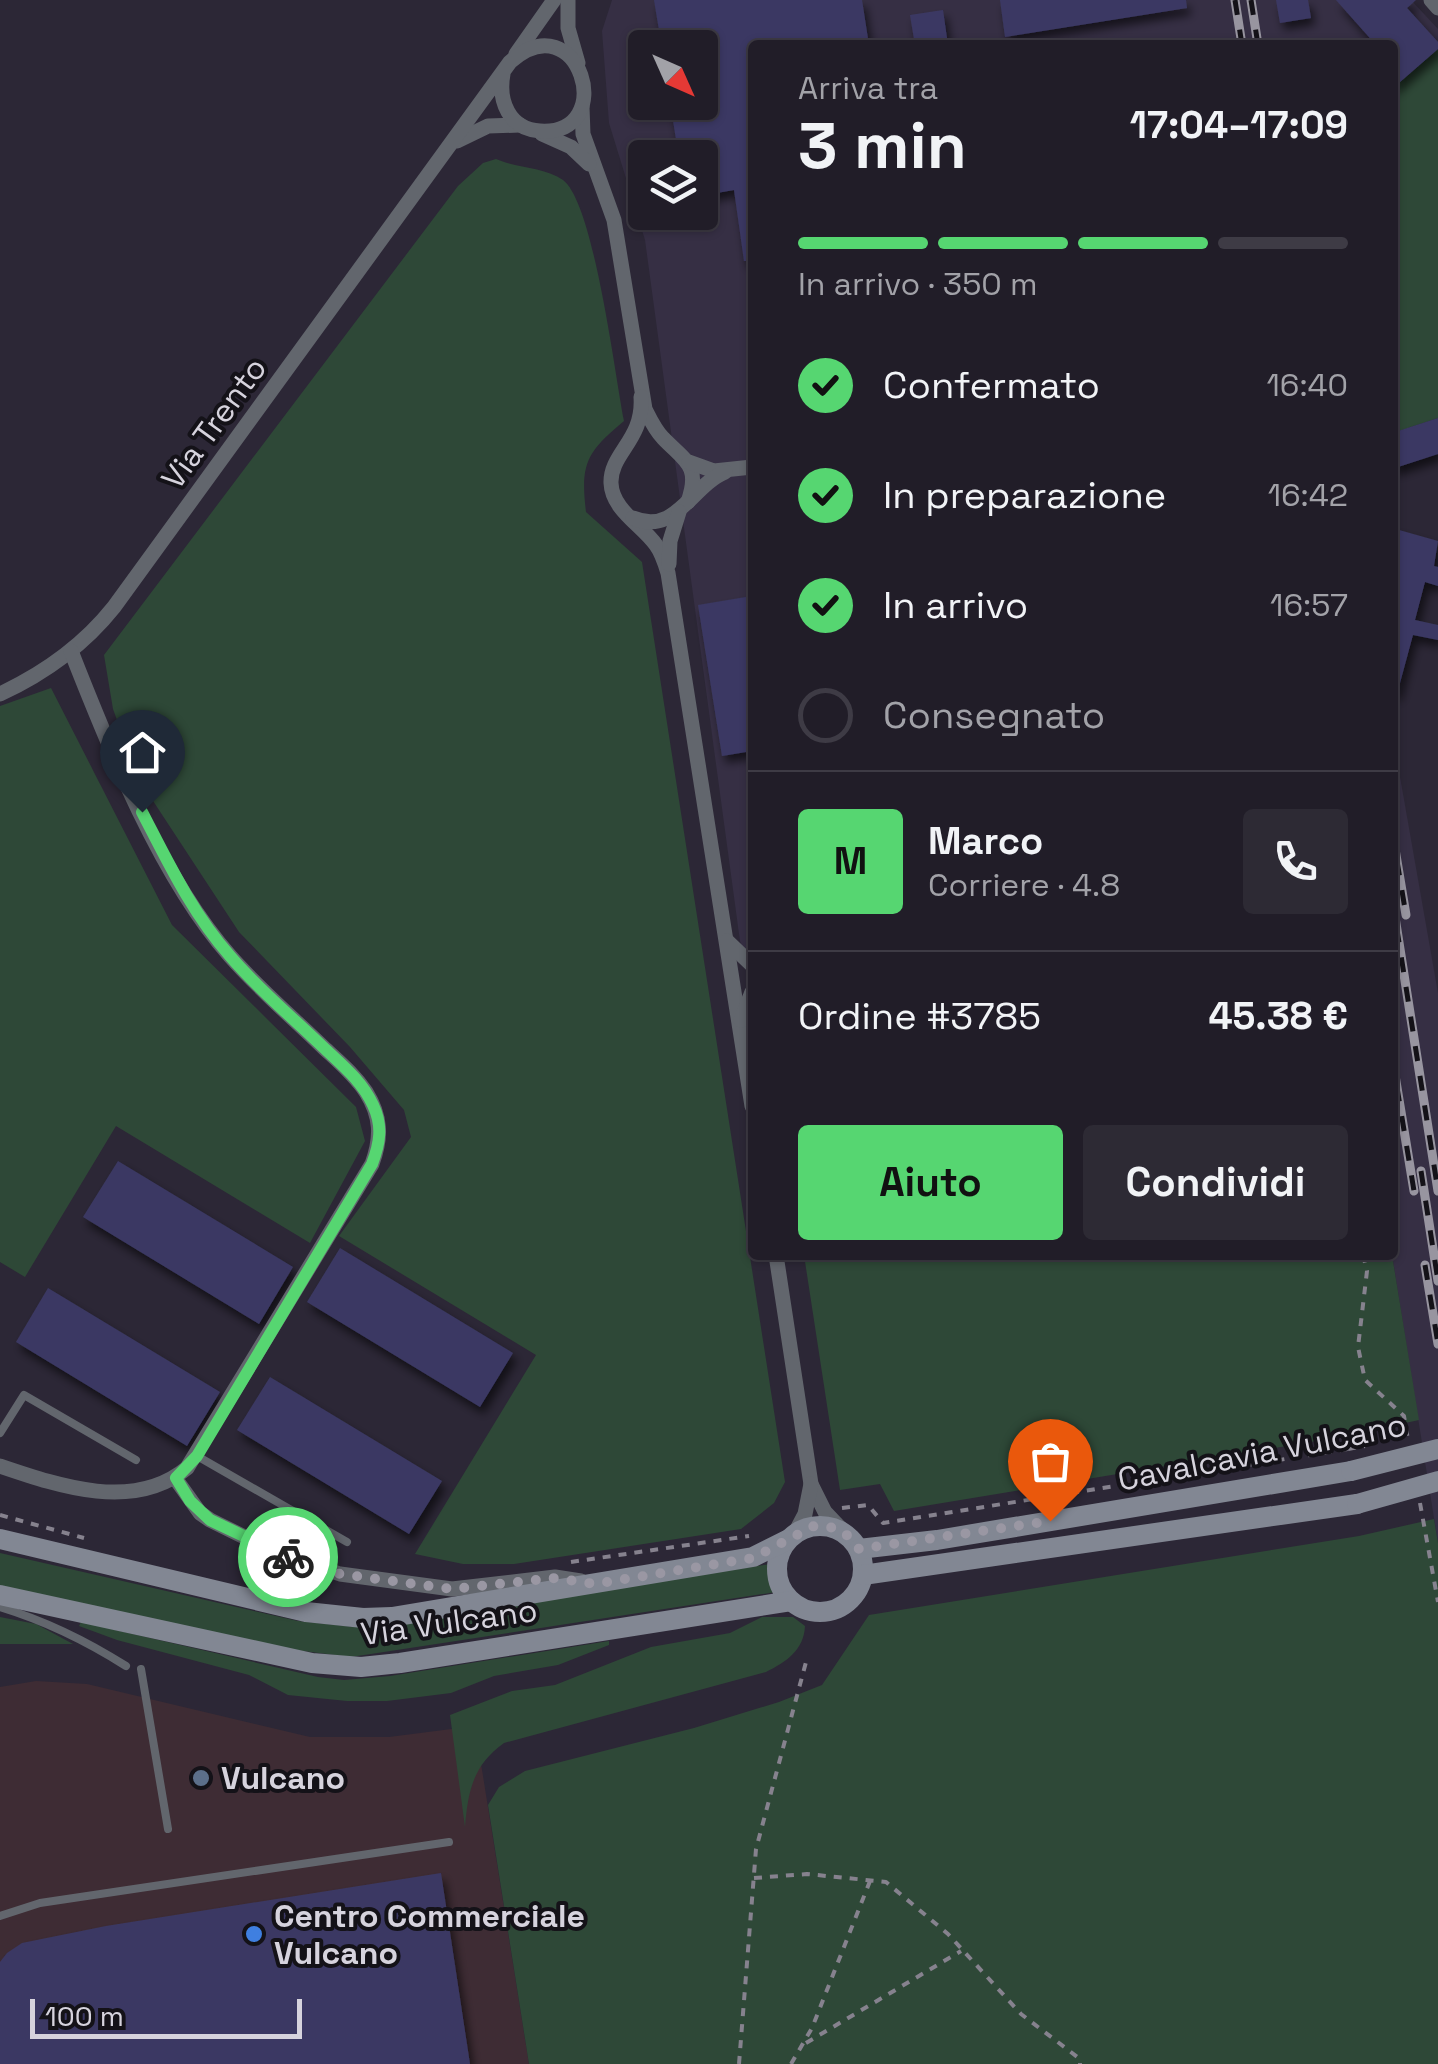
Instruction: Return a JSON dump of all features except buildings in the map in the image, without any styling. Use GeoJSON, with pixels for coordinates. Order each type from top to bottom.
{"type":"FeatureCollection","features":[{"type":"Feature","properties":{"kind":"main road","name":"Cavalcavia Vulcano"},"geometry":{"type":"LineString","coordinates":[[852,1541],[937,1540],[1351,1471],[1438,1449]]}},
{"type":"Feature","properties":{"kind":"main road","name":"Cavalcavia Vulcano"},"geometry":{"type":"LineString","coordinates":[[863,1575],[1357,1504],[1438,1481]]}},
{"type":"Feature","properties":{"kind":"main road"},"geometry":{"type":"LineString","coordinates":[[825,1525],[852,1541],[863,1575],[854,1596],[834,1610],[814,1612],[791,1601],[781,1588],[777,1572],[779,1555],[791,1537],[825,1525]]}},
{"type":"Feature","properties":{"kind":"main road","name":"Via Vulcano"},"geometry":{"type":"LineString","coordinates":[[0,1539],[164,1580],[337,1616],[392,1617],[753,1558],[791,1537]]}},
{"type":"Feature","properties":{"kind":"main road","name":"Via Vulcano"},"geometry":{"type":"LineString","coordinates":[[0,1595],[312,1663],[361,1667],[791,1601]]}},
{"type":"Feature","properties":{"kind":"street","name":"Via Trento"},"geometry":{"type":"LineString","coordinates":[[0,694],[71,651],[114,608],[554,0]]}},
{"type":"Feature","properties":{"kind":"street"},"geometry":{"type":"LineString","coordinates":[[568,0],[568,28],[586,93],[583,134],[614,220],[642,397],[652,422],[669,444],[702,469],[725,472]]}},
{"type":"Feature","properties":{"kind":"street"},"geometry":{"type":"LineString","coordinates":[[1431,0],[1438,8]]}},
{"type":"Feature","properties":{"kind":"street"},"geometry":{"type":"LineString","coordinates":[[580,67],[559,50],[546,46],[520,53],[506,68],[503,103],[527,128],[571,147],[598,175]]}},
{"type":"Feature","properties":{"kind":"street","name":"Via Trento"},"geometry":{"type":"LineString","coordinates":[[442,154],[477,129],[562,127],[582,107]]}},
{"type":"Feature","properties":{"kind":"street"},"geometry":{"type":"LineString","coordinates":[[642,397],[639,424],[613,468],[610,481],[619,506],[659,549],[668,574],[748,1079]]}},
{"type":"Feature","properties":{"kind":"street"},"geometry":{"type":"LineString","coordinates":[[626,450],[642,441],[669,444]]}},
{"type":"Feature","properties":{"kind":"street"},"geometry":{"type":"LineString","coordinates":[[668,574],[670,540],[693,489],[689,462]]}},
{"type":"Feature","properties":{"kind":"street"},"geometry":{"type":"LineString","coordinates":[[629,516],[655,522],[684,507],[705,482],[725,472],[748,468]]}},
{"type":"Feature","properties":{"kind":"street"},"geometry":{"type":"LineString","coordinates":[[0,1466],[116,1494],[136,1492],[176,1478],[197,1456],[372,1164],[379,1146],[380,1126],[375,1108],[355,1077],[230,956],[191,904],[127,784],[71,651]]}},
{"type":"Feature","properties":{"kind":"street"},"geometry":{"type":"LineString","coordinates":[[727,941],[748,961]]}},
{"type":"Feature","properties":{"kind":"street"},"geometry":{"type":"LineString","coordinates":[[740,1024],[748,1003]]}},
{"type":"Feature","properties":{"kind":"street"},"geometry":{"type":"LineString","coordinates":[[777,1260],[812,1484],[825,1512],[852,1541]]}},
{"type":"Feature","properties":{"kind":"street"},"geometry":{"type":"LineString","coordinates":[[176,1478],[190,1501],[210,1520],[277,1553],[340,1574],[452,1589],[555,1578],[595,1584]]}},
{"type":"Feature","properties":{"kind":"street"},"geometry":{"type":"LineString","coordinates":[[791,1537],[805,1514],[812,1484]]}},
{"type":"Feature","properties":{"kind":"lane"},"geometry":{"type":"LineString","coordinates":[[0,1433],[24,1395],[136,1460]]}},
{"type":"Feature","properties":{"kind":"lane"},"geometry":{"type":"LineString","coordinates":[[197,1456],[347,1542]]}},
{"type":"Feature","properties":{"kind":"lane"},"geometry":{"type":"LineString","coordinates":[[0,1608],[38,1618],[85,1640],[126,1666]]}},
{"type":"Feature","properties":{"kind":"lane"},"geometry":{"type":"LineString","coordinates":[[141,1669],[168,1829]]}},
{"type":"Feature","properties":{"kind":"lane"},"geometry":{"type":"LineString","coordinates":[[0,1916],[40,1903],[449,1842]]}},
{"type":"Feature","properties":{"kind":"path"},"geometry":{"type":"LineString","coordinates":[[1364,1260],[1367,1271],[1358,1346],[1365,1380],[1404,1416],[1410,1453]]}},
{"type":"Feature","properties":{"kind":"path"},"geometry":{"type":"LineString","coordinates":[[836,1495],[838,1509],[868,1505],[883,1522],[1348,1449]]}},
{"type":"Feature","properties":{"kind":"path"},"geometry":{"type":"LineString","coordinates":[[1418,1490],[1438,1602]]}},
{"type":"Feature","properties":{"kind":"path"},"geometry":{"type":"LineString","coordinates":[[0,1515],[72,1532],[88,1540]]}},
{"type":"Feature","properties":{"kind":"path"},"geometry":{"type":"LineString","coordinates":[[562,1563],[758,1535]]}},
{"type":"Feature","properties":{"kind":"path"},"geometry":{"type":"LineString","coordinates":[[739,2064],[756,1849],[806,1662]]}},
{"type":"Feature","properties":{"kind":"path"},"geometry":{"type":"LineString","coordinates":[[754,1878],[808,1874],[886,1882],[963,1950],[1021,2014],[1080,2059],[1080,2064]]}},
{"type":"Feature","properties":{"kind":"path"},"geometry":{"type":"LineString","coordinates":[[790,2064],[812,2028],[870,1880]]}},
{"type":"Feature","properties":{"kind":"path"},"geometry":{"type":"LineString","coordinates":[[802,2046],[963,1950]]}},
{"type":"Feature","properties":{"kind":"shaded area"},"geometry":{"type":"Polygon","coordinates":[[[612,0],[1411,0],[1438,29],[1438,49],[1398,85],[1398,40],[748,40],[748,962],[740,941],[642,230],[718,230],[718,140],[628,140],[628,185],[609,123],[602,31],[612,0]]]}},
{"type":"Feature","properties":{"kind":"shaded area"},"geometry":{"type":"Polygon","coordinates":[[[1398,765],[1438,993],[1438,1543],[1393,1260],[1398,1260],[1398,765]]]}},
{"type":"Feature","properties":{"kind":"shaded area","name":"Centro Commerciale Vulcano"},"geometry":{"type":"Polygon","coordinates":[[[36,1681],[87,1684],[310,1737],[389,1737],[475,1726],[529,2064],[0,2064],[0,1687],[36,1681]]]}},
{"type":"Feature","properties":{"kind":"green space"},"geometry":{"type":"Polygon","coordinates":[[[1438,49],[1438,418],[1398,431],[1398,84],[1438,49]]]}},
{"type":"Feature","properties":{"kind":"green space"},"geometry":{"type":"Polygon","coordinates":[[[496,159],[548,172],[563,180],[574,195],[594,254],[624,421],[602,441],[589,460],[584,481],[586,512],[642,562],[785,1482],[774,1503],[741,1529],[514,1564],[463,1564],[415,1554],[536,1355],[339,1236],[411,1137],[404,1110],[350,1047],[239,932],[138,778],[113,709],[104,655],[458,186],[483,163],[496,159]]]}},
{"type":"Feature","properties":{"kind":"green space"},"geometry":{"type":"Polygon","coordinates":[[[51,688],[172,925],[356,1107],[365,1141],[310,1243],[116,1126],[25,1277],[0,1262],[0,706],[51,688]]]}},
{"type":"Feature","properties":{"kind":"green space"},"geometry":{"type":"Polygon","coordinates":[[[805,1260],[1393,1260],[1419,1420],[1341,1437],[894,1511],[880,1484],[840,1490],[805,1260]]]}},
{"type":"Feature","properties":{"kind":"green space"},"geometry":{"type":"Polygon","coordinates":[[[1434,1519],[1438,1543],[1438,2064],[529,2064],[488,1805],[499,1787],[525,1771],[694,1728],[822,1685],[869,1615],[1359,1536],[1434,1519]]]}},
{"type":"Feature","properties":{"kind":"green space"},"geometry":{"type":"Polygon","coordinates":[[[0,1553],[298,1621],[355,1627],[771,1564],[776,1592],[351,1657],[295,1650],[0,1586],[0,1553]]]}},
{"type":"Feature","properties":{"kind":"green space"},"geometry":{"type":"Polygon","coordinates":[[[0,1617],[36,1624],[73,1644],[0,1644],[0,1617]]]}},
{"type":"Feature","properties":{"kind":"green space"},"geometry":{"type":"Polygon","coordinates":[[[762,1617],[793,1617],[805,1626],[797,1648],[780,1664],[766,1672],[504,1743],[485,1760],[474,1780],[465,1827],[450,1715],[512,1691],[555,1685],[651,1647],[730,1633],[762,1617]]]}},
{"type":"Feature","properties":{"kind":"green space"},"geometry":{"type":"Polygon","coordinates":[[[81,1622],[344,1680],[609,1641],[609,1645],[558,1665],[494,1676],[451,1693],[387,1701],[347,1701],[288,1695],[249,1675],[117,1640],[79,1626],[81,1622]]]}},
{"type":"Feature","properties":{"kind":"railway"},"geometry":{"type":"LineString","coordinates":[[1235,0],[1241,40]]}},
{"type":"Feature","properties":{"kind":"railway"},"geometry":{"type":"LineString","coordinates":[[1251,0],[1257,40]]}},
{"type":"Feature","properties":{"kind":"railway"},"geometry":{"type":"LineString","coordinates":[[1398,867],[1406,915]]}},
{"type":"Feature","properties":{"kind":"railway"},"geometry":{"type":"LineString","coordinates":[[1398,936],[1438,1191]]}},
{"type":"Feature","properties":{"kind":"railway"},"geometry":{"type":"LineString","coordinates":[[1398,1094],[1414,1191]]}},
{"type":"Feature","properties":{"kind":"railway"},"geometry":{"type":"LineString","coordinates":[[1421,1171],[1438,1281]]}},
{"type":"Feature","properties":{"kind":"railway"},"geometry":{"type":"LineString","coordinates":[[1425,1265],[1438,1344]]}},
{"type":"Feature","properties":{"kind":"way so far"},"geometry":{"type":"LineString","coordinates":[[288,1557],[360,1578],[452,1589],[536,1578],[595,1584],[753,1558],[814,1526],[836,1528],[859,1549],[1050,1521]]}},
{"type":"Feature","properties":{"kind":"place","name":"Vulcano"},"geometry":{"type":"Point","coordinates":[201,1778]}},
{"type":"Feature","properties":{"kind":"place","name":"Centro Commerciale Vulcano"},"geometry":{"type":"Point","coordinates":[254,1934]}},
{"type":"Feature","properties":{"kind":"route"},"geometry":{"type":"LineString","coordinates":[[142,812],[191,904],[211,932],[254,981],[355,1077],[375,1108],[380,1126],[379,1146],[372,1164],[197,1456],[176,1478],[200,1513],[288,1557]]}}]}
